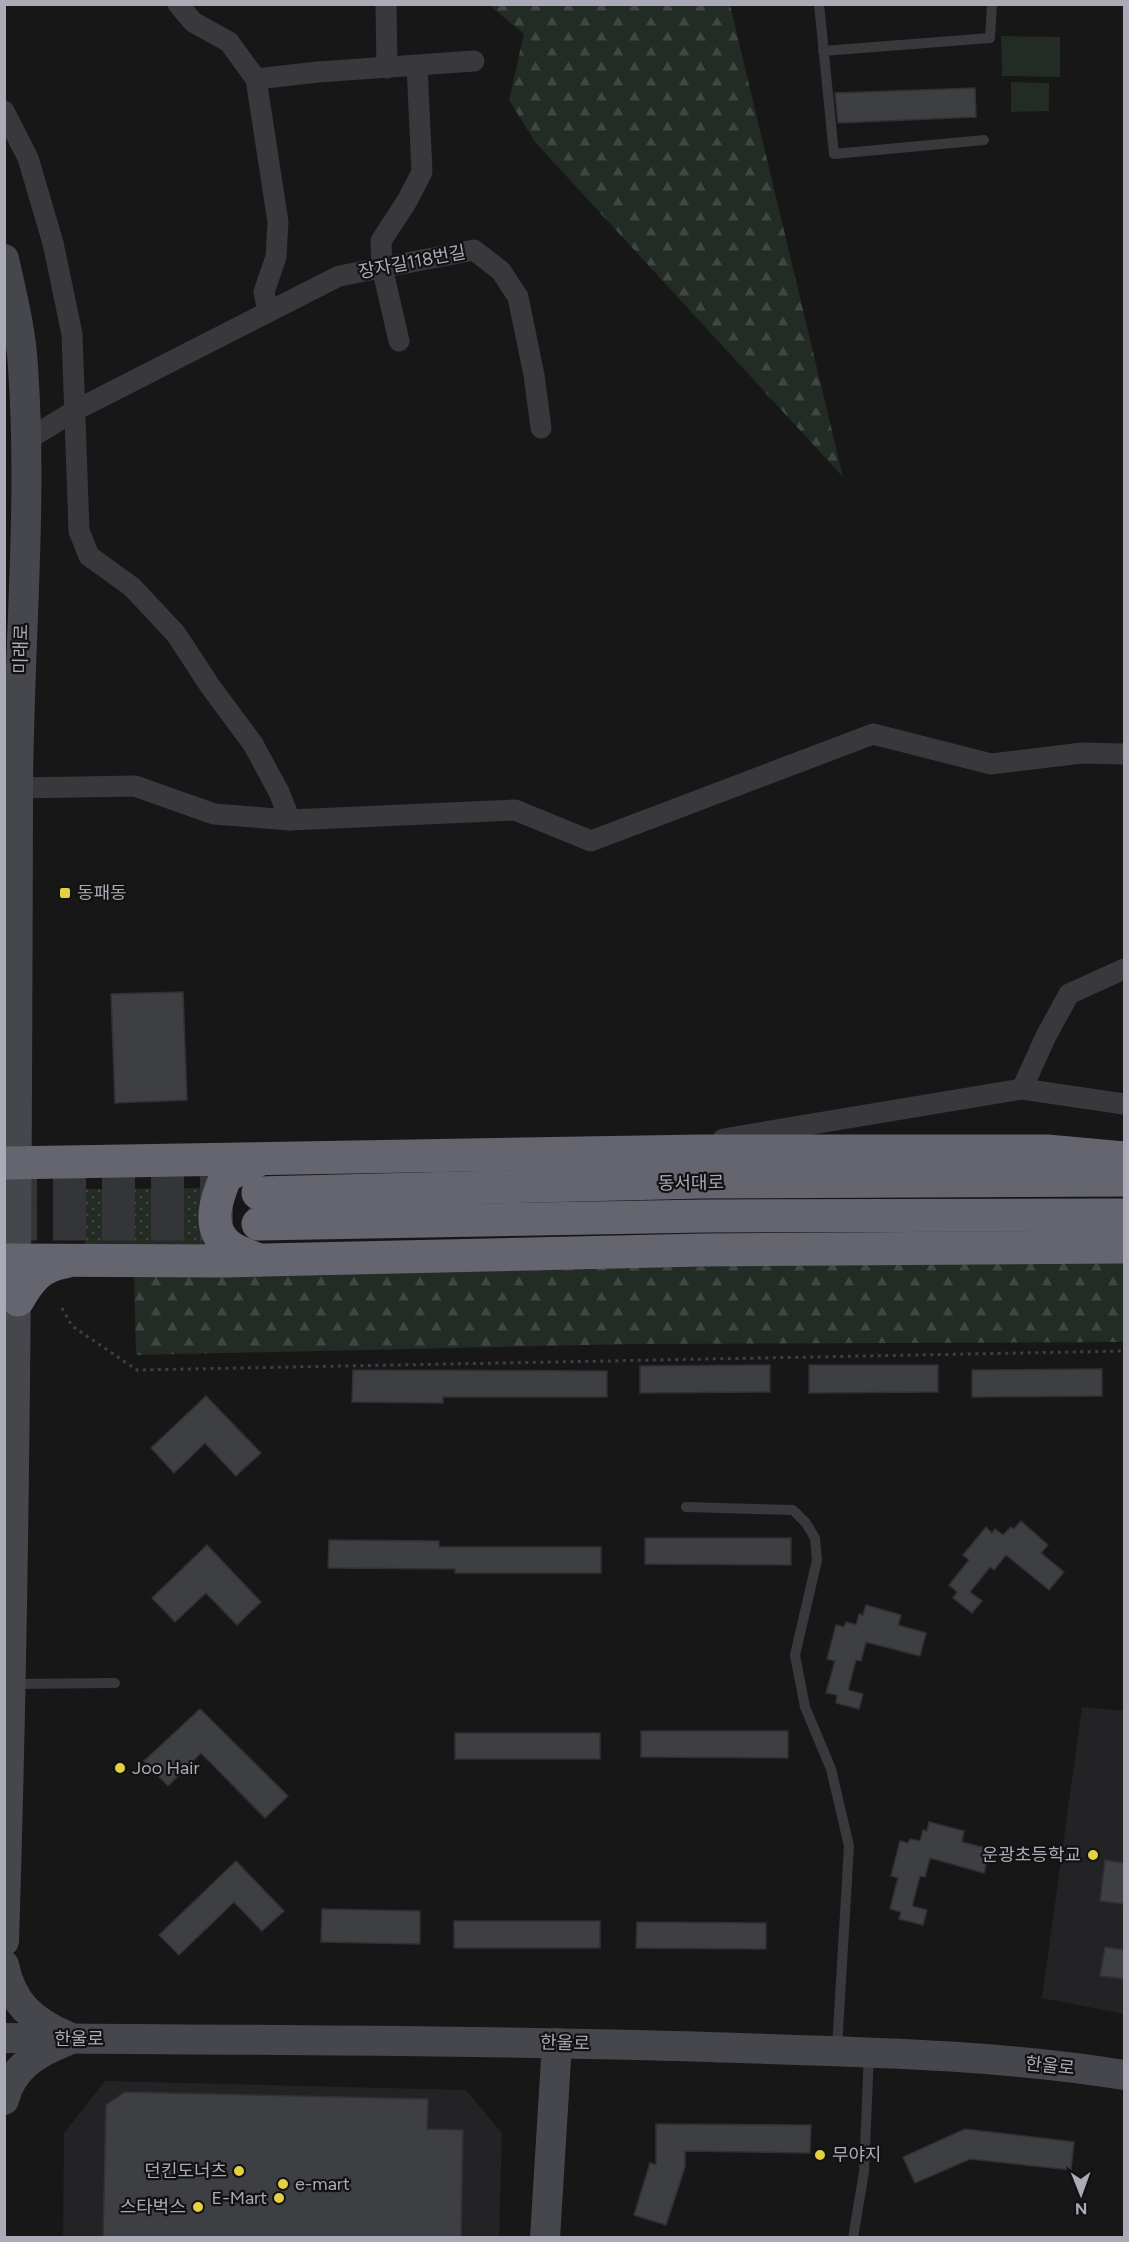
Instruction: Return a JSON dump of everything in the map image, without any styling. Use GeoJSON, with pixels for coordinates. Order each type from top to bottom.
{"type":"FeatureCollection","features":[{"type":"Feature","properties":{"kind":"highway"},"geometry":{"type":"LineString","coordinates":[[11,1163],[643,1152],[1047,1151],[1125,1158]]}},
{"type":"Feature","properties":{"kind":"highway"},"geometry":{"type":"LineString","coordinates":[[259,1160],[226,1176],[214,1203],[215,1226],[227,1245],[259,1260]]}},
{"type":"Feature","properties":{"kind":"highway","name":"동서대로"},"geometry":{"type":"LineString","coordinates":[[1125,1180],[702,1182],[258,1209],[705,1216],[1125,1215]]}},
{"type":"Feature","properties":{"kind":"highway"},"geometry":{"type":"LineString","coordinates":[[11,1275],[71,1261],[259,1260],[702,1250],[1125,1247]]}},
{"type":"Feature","properties":{"kind":"street"},"geometry":{"type":"LineString","coordinates":[[178,4],[193,22],[229,42],[256,79],[278,222],[276,257],[264,292],[268,312]]}},
{"type":"Feature","properties":{"kind":"street"},"geometry":{"type":"LineString","coordinates":[[386,4],[387,68]]}},
{"type":"Feature","properties":{"kind":"street"},"geometry":{"type":"LineString","coordinates":[[256,79],[318,72],[474,61]]}},
{"type":"Feature","properties":{"kind":"street"},"geometry":{"type":"LineString","coordinates":[[399,341],[382,267],[381,241],[407,201],[422,172],[417,66]]}},
{"type":"Feature","properties":{"kind":"street"},"geometry":{"type":"LineString","coordinates":[[4,111],[28,158],[53,243],[72,334],[79,531],[89,556],[132,587],[176,634],[210,686],[253,744],[279,792],[290,820]]}},
{"type":"Feature","properties":{"kind":"street","name":"장자길118번길"},"geometry":{"type":"LineString","coordinates":[[25,441],[76,410],[339,276],[474,250],[501,271],[518,297],[534,375],[541,428]]}},
{"type":"Feature","properties":{"kind":"street","name":"미래로"},"geometry":{"type":"LineString","coordinates":[[4,259],[17,314],[23,366],[25,441],[23,557],[13,616],[18,788],[11,866],[12,1684],[4,1941]]}},
{"type":"Feature","properties":{"kind":"street"},"geometry":{"type":"LineString","coordinates":[[18,788],[135,786],[214,814],[290,820],[515,810],[591,841],[873,734],[991,764],[1082,753],[1125,754]]}},
{"type":"Feature","properties":{"kind":"street"},"geometry":{"type":"LineString","coordinates":[[1022,1089],[1046,1036],[1069,994],[1125,969]]}},
{"type":"Feature","properties":{"kind":"street"},"geometry":{"type":"LineString","coordinates":[[643,1152],[1022,1089],[1125,1104]]}},
{"type":"Feature","properties":{"kind":"street"},"geometry":{"type":"LineString","coordinates":[[4,1965],[9,1984],[18,2002],[33,2019],[73,2038]]}},
{"type":"Feature","properties":{"kind":"street","name":"한울로"},"geometry":{"type":"LineString","coordinates":[[4,2038],[557,2043],[869,2052],[1019,2062],[1125,2075]]}},
{"type":"Feature","properties":{"kind":"street"},"geometry":{"type":"LineString","coordinates":[[4,2100],[16,2073],[32,2057],[73,2038]]}},
{"type":"Feature","properties":{"kind":"street"},"geometry":{"type":"LineString","coordinates":[[544,2238],[557,2043]]}},
{"type":"Feature","properties":{"kind":"lane"},"geometry":{"type":"LineString","coordinates":[[819,4],[834,154],[984,140]]}},
{"type":"Feature","properties":{"kind":"lane"},"geometry":{"type":"LineString","coordinates":[[823,51],[990,38],[992,4]]}},
{"type":"Feature","properties":{"kind":"lane"},"geometry":{"type":"LineString","coordinates":[[686,1507],[793,1510],[806,1523],[815,1538],[817,1560],[795,1655],[805,1707],[831,1769],[849,1846],[837,2051]]}},
{"type":"Feature","properties":{"kind":"lane"},"geometry":{"type":"LineString","coordinates":[[12,1684],[116,1683]]}},
{"type":"Feature","properties":{"kind":"lane"},"geometry":{"type":"LineString","coordinates":[[853,2238],[864,2172],[869,2052]]}},
{"type":"Feature","properties":{"kind":"path"},"geometry":{"type":"LineString","coordinates":[[62,1308],[72,1326],[137,1370],[1125,1351]]}},
{"type":"Feature","properties":{"kind":"shaded area","name":"운광초등학교"},"geometry":{"type":"Polygon","coordinates":[[[1082,1707],[1124,1711],[1124,2014],[1042,1998],[1082,1707]]]}},
{"type":"Feature","properties":{"kind":"shaded area","name":"e-mart"},"geometry":{"type":"Polygon","coordinates":[[[105,2081],[466,2090],[502,2133],[499,2237],[63,2238],[64,2133],[105,2081]]]}},
{"type":"Feature","properties":{"kind":"green space"},"geometry":{"type":"Polygon","coordinates":[[[489,5],[730,5],[843,477],[535,142],[509,100],[524,34],[489,5]]]}},
{"type":"Feature","properties":{"kind":"green space"},"geometry":{"type":"Polygon","coordinates":[[[1001,36],[1060,37],[1060,77],[1002,76],[1001,36]]]}},
{"type":"Feature","properties":{"kind":"green space"},"geometry":{"type":"Polygon","coordinates":[[[1011,82],[1049,83],[1049,111],[1011,112],[1011,82]]]}},
{"type":"Feature","properties":{"kind":"green space"},"geometry":{"type":"Polygon","coordinates":[[[204,1188],[217,1251],[85,1248],[85,1189],[204,1188]]]}},
{"type":"Feature","properties":{"kind":"green space"},"geometry":{"type":"Polygon","coordinates":[[[1124,1260],[1124,1342],[631,1344],[136,1355],[134,1275],[1124,1260]]]}},
{"type":"Feature","properties":{"kind":"building"},"geometry":{"type":"Polygon","coordinates":[[[975,88],[976,117],[838,123],[835,93],[975,88]]]}},
{"type":"Feature","properties":{"kind":"building"},"geometry":{"type":"Polygon","coordinates":[[[183,992],[187,1100],[115,1103],[111,994],[183,992]]]}},
{"type":"Feature","properties":{"kind":"building"},"geometry":{"type":"Polygon","coordinates":[[[770,1365],[770,1392],[640,1393],[640,1366],[770,1365]]]}},
{"type":"Feature","properties":{"kind":"building"},"geometry":{"type":"Polygon","coordinates":[[[809,1365],[938,1365],[938,1392],[809,1393],[809,1365]]]}},
{"type":"Feature","properties":{"kind":"building"},"geometry":{"type":"Polygon","coordinates":[[[1102,1369],[1102,1396],[972,1397],[972,1370],[1102,1369]]]}},
{"type":"Feature","properties":{"kind":"building"},"geometry":{"type":"Polygon","coordinates":[[[353,1370],[607,1371],[607,1397],[443,1397],[443,1403],[352,1402],[353,1370]]]}},
{"type":"Feature","properties":{"kind":"building"},"geometry":{"type":"Polygon","coordinates":[[[206,1396],[261,1453],[236,1476],[205,1443],[174,1473],[151,1448],[206,1396]]]}},
{"type":"Feature","properties":{"kind":"building"},"geometry":{"type":"Polygon","coordinates":[[[1021,1521],[1048,1545],[1041,1553],[1064,1572],[1049,1590],[1006,1555],[994,1570],[990,1567],[970,1592],[982,1601],[972,1613],[953,1598],[957,1592],[949,1585],[969,1560],[963,1555],[986,1527],[992,1533],[995,1529],[1003,1535],[1011,1527],[1014,1529],[1021,1521]]]}},
{"type":"Feature","properties":{"kind":"building"},"geometry":{"type":"Polygon","coordinates":[[[645,1538],[791,1538],[791,1565],[645,1564],[645,1538]]]}},
{"type":"Feature","properties":{"kind":"building"},"geometry":{"type":"Polygon","coordinates":[[[329,1540],[439,1541],[439,1547],[601,1547],[601,1573],[455,1573],[455,1569],[328,1568],[329,1540]]]}},
{"type":"Feature","properties":{"kind":"building"},"geometry":{"type":"Polygon","coordinates":[[[207,1545],[261,1602],[237,1625],[206,1593],[175,1622],[152,1598],[207,1545]]]}},
{"type":"Feature","properties":{"kind":"building"},"geometry":{"type":"Polygon","coordinates":[[[866,1605],[901,1615],[898,1625],[926,1633],[920,1656],[866,1642],[861,1661],[856,1660],[848,1690],[863,1694],[859,1709],[836,1703],[837,1695],[826,1693],[835,1661],[827,1659],[836,1625],[844,1627],[846,1622],[856,1625],[859,1614],[863,1615],[866,1605]]]}},
{"type":"Feature","properties":{"kind":"building"},"geometry":{"type":"Polygon","coordinates":[[[200,1709],[288,1796],[265,1818],[201,1753],[168,1786],[144,1761],[200,1709]]]}},
{"type":"Feature","properties":{"kind":"building"},"geometry":{"type":"Polygon","coordinates":[[[641,1731],[788,1731],[788,1758],[641,1757],[641,1731]]]}},
{"type":"Feature","properties":{"kind":"building"},"geometry":{"type":"Polygon","coordinates":[[[455,1733],[600,1733],[600,1759],[455,1759],[455,1733]]]}},
{"type":"Feature","properties":{"kind":"building"},"geometry":{"type":"Polygon","coordinates":[[[929,1822],[964,1831],[962,1842],[990,1849],[984,1873],[930,1858],[925,1877],[920,1876],[912,1906],[927,1910],[923,1925],[899,1919],[901,1912],[890,1909],[898,1878],[891,1876],[900,1841],[908,1843],[910,1839],[920,1841],[923,1830],[927,1831],[929,1822]]]}},
{"type":"Feature","properties":{"kind":"building"},"geometry":{"type":"Polygon","coordinates":[[[1105,1860],[1125,1863],[1125,1904],[1100,1901],[1105,1860]]]}},
{"type":"Feature","properties":{"kind":"building"},"geometry":{"type":"Polygon","coordinates":[[[236,1861],[284,1911],[262,1931],[234,1902],[179,1955],[159,1935],[236,1861]]]}},
{"type":"Feature","properties":{"kind":"building"},"geometry":{"type":"Polygon","coordinates":[[[322,1909],[420,1911],[420,1944],[321,1942],[322,1909]]]}},
{"type":"Feature","properties":{"kind":"building"},"geometry":{"type":"Polygon","coordinates":[[[454,1921],[600,1921],[600,1948],[454,1948],[454,1921]]]}},
{"type":"Feature","properties":{"kind":"building"},"geometry":{"type":"Polygon","coordinates":[[[637,1922],[766,1923],[766,1949],[636,1948],[637,1922]]]}},
{"type":"Feature","properties":{"kind":"building"},"geometry":{"type":"Polygon","coordinates":[[[1105,1947],[1125,1950],[1125,1979],[1100,1976],[1105,1947]]]}},
{"type":"Feature","properties":{"kind":"building","name":"e-mart"},"geometry":{"type":"Polygon","coordinates":[[[125,2092],[428,2099],[427,2129],[463,2130],[461,2238],[103,2238],[106,2105],[125,2092]]]}},
{"type":"Feature","properties":{"kind":"building"},"geometry":{"type":"Polygon","coordinates":[[[656,2124],[811,2125],[810,2153],[685,2151],[685,2167],[666,2225],[634,2215],[650,2163],[656,2165],[656,2124]]]}},
{"type":"Feature","properties":{"kind":"building"},"geometry":{"type":"Polygon","coordinates":[[[965,2129],[1074,2142],[1071,2170],[970,2159],[915,2183],[903,2157],[965,2129]]]}},
{"type":"Feature","properties":{"kind":"tunnel"},"geometry":{"type":"LineString","coordinates":[[4,1192],[258,1193]]}},
{"type":"Feature","properties":{"kind":"tunnel"},"geometry":{"type":"LineString","coordinates":[[4,1224],[258,1224]]}},
{"type":"Feature","properties":{"kind":"place","name":"동패동"},"geometry":{"type":"Point","coordinates":[65,893]}},
{"type":"Feature","properties":{"kind":"place","name":"Joo Hair"},"geometry":{"type":"Point","coordinates":[120,1768]}},
{"type":"Feature","properties":{"kind":"place","name":"운광초등학교"},"geometry":{"type":"Point","coordinates":[1093,1855]}},
{"type":"Feature","properties":{"kind":"place","name":"무야지"},"geometry":{"type":"Point","coordinates":[820,2155]}},
{"type":"Feature","properties":{"kind":"place","name":"던킨도너츠"},"geometry":{"type":"Point","coordinates":[239,2171]}},
{"type":"Feature","properties":{"kind":"place","name":"e-mart"},"geometry":{"type":"Point","coordinates":[283,2184]}},
{"type":"Feature","properties":{"kind":"place","name":"E-Mart"},"geometry":{"type":"Point","coordinates":[279,2198]}},
{"type":"Feature","properties":{"kind":"place","name":"스타벅스"},"geometry":{"type":"Point","coordinates":[198,2207]}}]}
